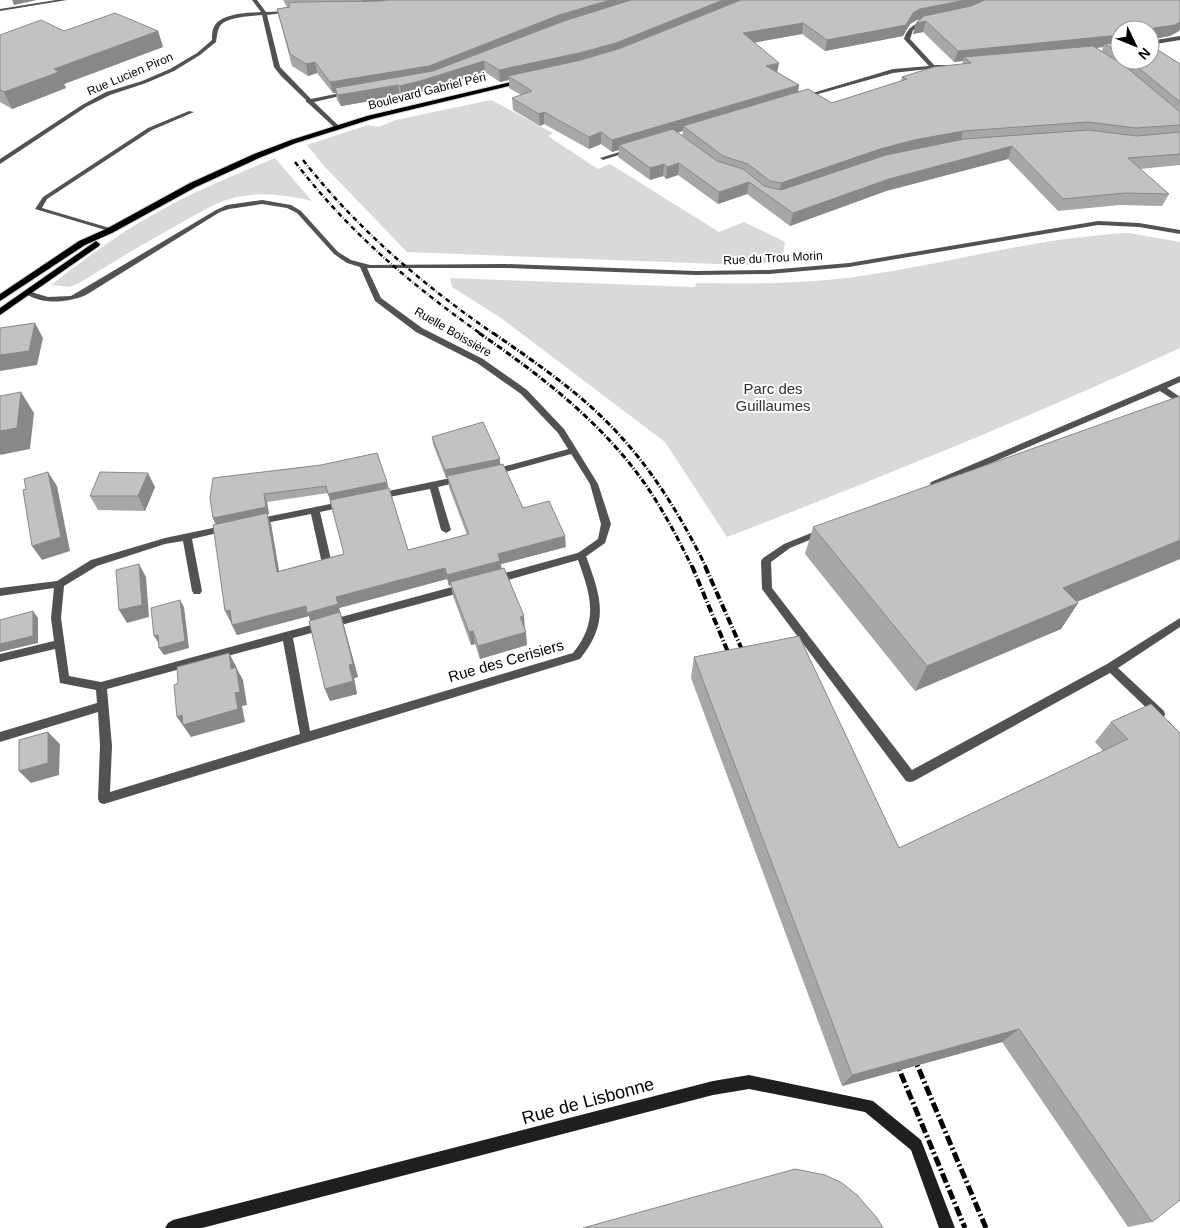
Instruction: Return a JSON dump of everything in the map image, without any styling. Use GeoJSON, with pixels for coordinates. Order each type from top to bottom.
{"type":"FeatureCollection","features":[{"type":"Feature","properties":{"kind":"main road","name":"Boulevard Gabriel Péri"},"geometry":{"type":"LineString","coordinates":[[0,298],[84,242],[111,230],[185,188],[285,144],[435,100],[536,78]]}},
{"type":"Feature","properties":{"kind":"main road","name":"Boulevard Gabriel Péri"},"geometry":{"type":"LineString","coordinates":[[0,312],[93,247],[111,230]]}},
{"type":"Feature","properties":{"kind":"street"},"geometry":{"type":"LineString","coordinates":[[0,10],[64,0]]}},
{"type":"Feature","properties":{"kind":"street"},"geometry":{"type":"LineString","coordinates":[[254,0],[264,13],[277,67],[295,89],[338,127]]}},
{"type":"Feature","properties":{"kind":"street"},"geometry":{"type":"LineString","coordinates":[[264,13],[300,11]]}},
{"type":"Feature","properties":{"kind":"street","name":"Rue Lucien Piron"},"geometry":{"type":"LineString","coordinates":[[0,162],[58,121],[97,99],[174,68],[210,45],[214,41],[217,27],[222,22],[264,13]]}},
{"type":"Feature","properties":{"kind":"street"},"geometry":{"type":"LineString","coordinates":[[933,67],[909,42],[907,36],[919,24],[936,20]]}},
{"type":"Feature","properties":{"kind":"street"},"geometry":{"type":"LineString","coordinates":[[1160,42],[1180,38]]}},
{"type":"Feature","properties":{"kind":"street"},"geometry":{"type":"LineString","coordinates":[[792,100],[883,73],[953,66]]}},
{"type":"Feature","properties":{"kind":"street"},"geometry":{"type":"LineString","coordinates":[[308,101],[354,93]]}},
{"type":"Feature","properties":{"kind":"street"},"geometry":{"type":"LineString","coordinates":[[111,230],[38,209],[45,198],[150,129],[191,112]]}},
{"type":"Feature","properties":{"kind":"street"},"geometry":{"type":"LineString","coordinates":[[603,158],[638,148]]}},
{"type":"Feature","properties":{"kind":"street"},"geometry":{"type":"LineString","coordinates":[[28,294],[60,300],[72,298],[218,211],[243,204],[269,202],[289,206],[299,212],[336,253],[349,262],[363,266]]}},
{"type":"Feature","properties":{"kind":"street","name":"Rue du Trou Morin"},"geometry":{"type":"LineString","coordinates":[[363,266],[505,266],[748,273],[850,264],[1098,223],[1140,225],[1180,232]]}},
{"type":"Feature","properties":{"kind":"street","name":"Ruelle Boissière"},"geometry":{"type":"LineString","coordinates":[[363,266],[378,299],[419,330],[480,361],[524,392],[561,431],[594,484],[606,524],[602,541],[581,556]]}},
{"type":"Feature","properties":{"kind":"street"},"geometry":{"type":"LineString","coordinates":[[924,488],[1180,379]]}},
{"type":"Feature","properties":{"kind":"street"},"geometry":{"type":"LineString","coordinates":[[1162,388],[1180,401]]}},
{"type":"Feature","properties":{"kind":"street"},"geometry":{"type":"LineString","coordinates":[[369,498],[477,476],[572,451]]}},
{"type":"Feature","properties":{"kind":"street"},"geometry":{"type":"LineString","coordinates":[[434,485],[446,530]]}},
{"type":"Feature","properties":{"kind":"street"},"geometry":{"type":"LineString","coordinates":[[0,592],[59,584],[94,564],[165,541],[351,502]]}},
{"type":"Feature","properties":{"kind":"street"},"geometry":{"type":"LineString","coordinates":[[316,510],[328,564]]}},
{"type":"Feature","properties":{"kind":"street"},"geometry":{"type":"LineString","coordinates":[[832,527],[787,546],[766,561],[767,589],[910,777],[1111,667],[1180,622]]}},
{"type":"Feature","properties":{"kind":"street"},"geometry":{"type":"LineString","coordinates":[[187,537],[197,591]]}},
{"type":"Feature","properties":{"kind":"street"},"geometry":{"type":"LineString","coordinates":[[59,584],[56,618],[64,680],[101,686],[581,556]]}},
{"type":"Feature","properties":{"kind":"street","name":"Rue des Cerisiers"},"geometry":{"type":"LineString","coordinates":[[101,686],[106,746],[104,800],[576,656],[584,649],[594,627],[595,595],[581,556]]}},
{"type":"Feature","properties":{"kind":"street"},"geometry":{"type":"LineString","coordinates":[[287,636],[306,737]]}},
{"type":"Feature","properties":{"kind":"street"},"geometry":{"type":"LineString","coordinates":[[0,658],[60,644]]}},
{"type":"Feature","properties":{"kind":"street"},"geometry":{"type":"LineString","coordinates":[[1111,667],[1166,720]]}},
{"type":"Feature","properties":{"kind":"street"},"geometry":{"type":"LineString","coordinates":[[0,737],[103,706]]}},
{"type":"Feature","properties":{"kind":"street","name":"Rue de Lisbonne"},"geometry":{"type":"LineString","coordinates":[[173,1228],[703,1091],[749,1082],[868,1106],[916,1145],[947,1228]]}},
{"type":"Feature","properties":{"kind":"green space"},"geometry":{"type":"Polygon","coordinates":[[[491,100],[553,133],[548,136],[598,169],[610,164],[719,232],[744,222],[785,242],[782,261],[745,265],[407,252],[324,166],[307,145],[368,125],[378,127],[396,120],[491,100]]]}},
{"type":"Feature","properties":{"kind":"green space"},"geometry":{"type":"Polygon","coordinates":[[[275,158],[312,201],[263,194],[227,200],[174,227],[79,283],[70,287],[51,285],[102,247],[170,205],[275,158]]]}},
{"type":"Feature","properties":{"kind":"green space","name":"Parc des Guillaumes"},"geometry":{"type":"Polygon","coordinates":[[[1129,233],[1180,242],[1180,348],[955,446],[727,537],[665,442],[501,318],[452,287],[450,278],[695,287],[696,283],[803,282],[900,270],[1063,239],[1129,233]]]}},
{"type":"Feature","properties":{"kind":"building"},"geometry":{"type":"Polygon","coordinates":[[[610,0],[559,15],[429,66],[330,82],[315,62],[306,64],[290,54],[277,9],[290,7],[288,3],[299,2],[610,0]]]}},
{"type":"Feature","properties":{"kind":"building"},"geometry":{"type":"Polygon","coordinates":[[[631,0],[723,0],[616,43],[579,53],[499,70],[484,61],[400,86],[338,95],[335,88],[433,71],[564,21],[631,0]]]}},
{"type":"Feature","properties":{"kind":"building"},"geometry":{"type":"Polygon","coordinates":[[[741,0],[965,0],[920,9],[913,13],[906,25],[827,40],[803,23],[743,33],[779,63],[766,66],[799,85],[612,140],[601,132],[589,137],[544,112],[539,114],[512,98],[532,91],[508,76],[581,60],[621,48],[741,0]]]}},
{"type":"Feature","properties":{"kind":"building"},"geometry":{"type":"Polygon","coordinates":[[[985,0],[1180,0],[1180,22],[1175,25],[1160,27],[1160,20],[1110,20],[1110,36],[958,51],[926,21],[916,23],[924,16],[971,6],[985,0]]]}},
{"type":"Feature","properties":{"kind":"building"},"geometry":{"type":"Polygon","coordinates":[[[115,13],[158,31],[54,69],[59,72],[4,92],[0,90],[0,35],[41,20],[64,31],[115,13]]]}},
{"type":"Feature","properties":{"kind":"building"},"geometry":{"type":"Polygon","coordinates":[[[1093,46],[1110,57],[1110,70],[1130,70],[1180,112],[1180,125],[1136,128],[1088,122],[963,131],[914,140],[880,149],[781,183],[770,181],[748,164],[723,156],[683,126],[808,89],[832,103],[907,79],[902,77],[934,67],[971,63],[964,57],[1093,46]]]}},
{"type":"Feature","properties":{"kind":"building"},"geometry":{"type":"Polygon","coordinates":[[[1160,51],[1180,64],[1180,102],[1141,70],[1160,70],[1160,51]]]}},
{"type":"Feature","properties":{"kind":"building"},"geometry":{"type":"Polygon","coordinates":[[[673,129],[717,161],[743,169],[764,186],[781,190],[886,155],[964,139],[1088,130],[1137,136],[1180,132],[1180,154],[1128,158],[1169,194],[1125,193],[1063,199],[1012,146],[889,179],[793,213],[749,182],[719,192],[679,163],[667,167],[664,164],[650,168],[619,145],[673,129]]]}},
{"type":"Feature","properties":{"kind":"building"},"geometry":{"type":"Polygon","coordinates":[[[35,323],[29,351],[0,355],[0,328],[35,323]]]}},
{"type":"Feature","properties":{"kind":"building"},"geometry":{"type":"Polygon","coordinates":[[[21,392],[17,428],[0,431],[0,396],[21,392]]]}},
{"type":"Feature","properties":{"kind":"building"},"geometry":{"type":"Polygon","coordinates":[[[1180,396],[1180,540],[1063,588],[1078,603],[927,666],[813,527],[1180,396]]]}},
{"type":"Feature","properties":{"kind":"building"},"geometry":{"type":"Polygon","coordinates":[[[483,422],[500,459],[445,470],[432,437],[483,422]]]}},
{"type":"Feature","properties":{"kind":"building"},"geometry":{"type":"Polygon","coordinates":[[[377,453],[387,482],[328,494],[326,486],[264,494],[266,507],[213,518],[210,498],[213,478],[321,465],[377,453]]]}},
{"type":"Feature","properties":{"kind":"building"},"geometry":{"type":"Polygon","coordinates":[[[503,464],[523,508],[549,501],[565,536],[498,554],[500,561],[447,575],[445,568],[336,597],[338,604],[307,613],[306,606],[232,625],[230,610],[225,611],[213,525],[267,513],[277,572],[344,554],[330,500],[389,488],[408,550],[469,534],[447,476],[503,464]]]}},
{"type":"Feature","properties":{"kind":"building"},"geometry":{"type":"Polygon","coordinates":[[[48,472],[61,537],[32,546],[23,490],[26,489],[24,479],[48,472]]]}},
{"type":"Feature","properties":{"kind":"building"},"geometry":{"type":"Polygon","coordinates":[[[100,472],[148,473],[138,496],[90,496],[100,472]]]}},
{"type":"Feature","properties":{"kind":"building"},"geometry":{"type":"Polygon","coordinates":[[[139,564],[142,605],[119,610],[116,570],[139,564]]]}},
{"type":"Feature","properties":{"kind":"building"},"geometry":{"type":"Polygon","coordinates":[[[504,568],[524,616],[520,617],[526,632],[478,646],[473,631],[469,632],[450,582],[504,568]]]}},
{"type":"Feature","properties":{"kind":"building"},"geometry":{"type":"Polygon","coordinates":[[[180,600],[185,641],[159,648],[158,635],[154,636],[151,608],[180,600]]]}},
{"type":"Feature","properties":{"kind":"building"},"geometry":{"type":"Polygon","coordinates":[[[33,611],[33,636],[0,644],[0,620],[33,611]]]}},
{"type":"Feature","properties":{"kind":"building"},"geometry":{"type":"Polygon","coordinates":[[[340,612],[353,664],[349,665],[353,681],[325,689],[309,621],[340,612]]]}},
{"type":"Feature","properties":{"kind":"building"},"geometry":{"type":"Polygon","coordinates":[[[799,636],[899,848],[1128,739],[1111,722],[1151,704],[1180,733],[1180,1200],[1152,1222],[1019,1029],[852,1075],[694,657],[799,636]]]}},
{"type":"Feature","properties":{"kind":"building"},"geometry":{"type":"Polygon","coordinates":[[[229,653],[231,669],[236,667],[240,692],[235,693],[238,709],[183,725],[182,715],[177,717],[174,685],[178,683],[177,667],[229,653]]]}},
{"type":"Feature","properties":{"kind":"building"},"geometry":{"type":"Polygon","coordinates":[[[48,732],[48,763],[19,771],[19,740],[48,732]]]}},
{"type":"Feature","properties":{"kind":"building"},"geometry":{"type":"Polygon","coordinates":[[[795,1169],[825,1175],[842,1183],[857,1195],[883,1228],[583,1228],[795,1169]]]}},
{"type":"Feature","properties":{"kind":"railway"},"geometry":{"type":"LineString","coordinates":[[303,160],[346,210],[392,254],[442,296],[494,334]]}},
{"type":"Feature","properties":{"kind":"railway"},"geometry":{"type":"LineString","coordinates":[[295,162],[337,211],[381,255],[429,295],[481,334]]}},
{"type":"Feature","properties":{"kind":"railway"},"geometry":{"type":"LineString","coordinates":[[479,333],[546,382],[588,418],[607,438],[626,459],[650,491],[692,567]]}},
{"type":"Feature","properties":{"kind":"railway"},"geometry":{"type":"LineString","coordinates":[[493,333],[566,386],[607,422],[622,438],[637,455],[662,490],[706,567]]}},
{"type":"Feature","properties":{"kind":"railway"},"geometry":{"type":"LineString","coordinates":[[692,566],[733,664]]}},
{"type":"Feature","properties":{"kind":"railway"},"geometry":{"type":"LineString","coordinates":[[705,566],[747,661]]}},
{"type":"Feature","properties":{"kind":"railway"},"geometry":{"type":"LineString","coordinates":[[912,1053],[986,1228]]}},
{"type":"Feature","properties":{"kind":"railway"},"geometry":{"type":"LineString","coordinates":[[894,1057],[965,1228]]}}]}
